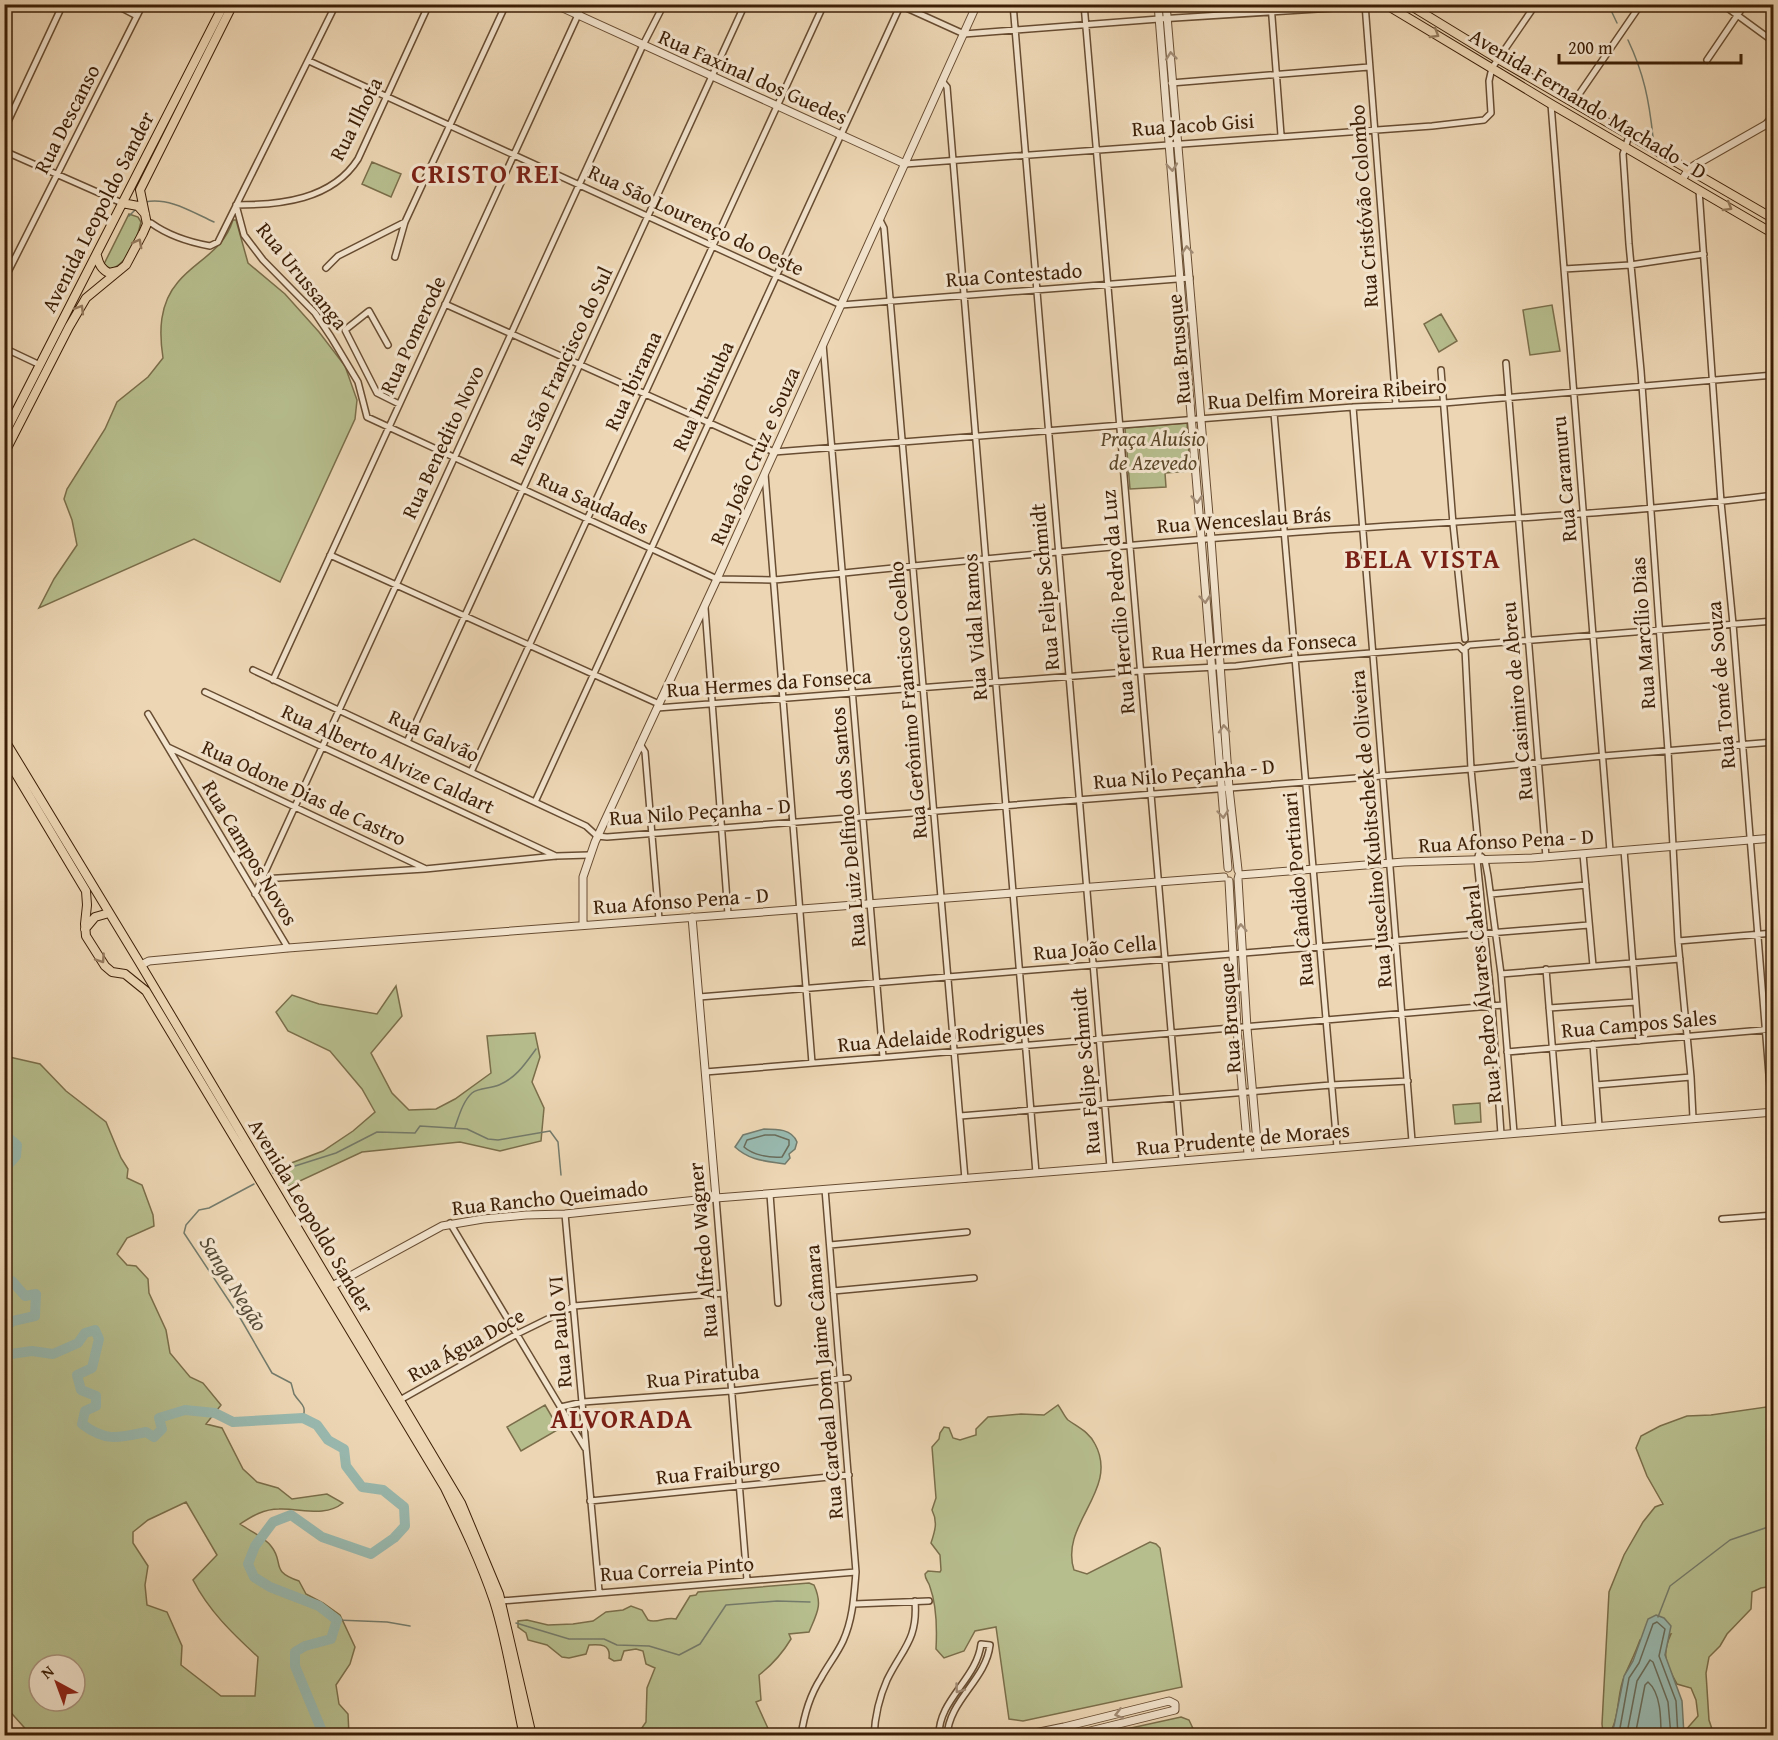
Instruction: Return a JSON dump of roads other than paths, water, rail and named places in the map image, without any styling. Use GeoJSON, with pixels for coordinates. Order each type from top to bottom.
{"type":"FeatureCollection","features":[{"type":"Feature","properties":{"kind":"main road","name":"Avenida Leopoldo Sander"},"geometry":{"type":"LineString","coordinates":[[4,435],[224,4]]}},
{"type":"Feature","properties":{"kind":"main road","name":"Avenida Leopoldo Sander"},"geometry":{"type":"LineString","coordinates":[[4,454],[86,298],[130,259],[147,224],[140,190],[233,4]]}},
{"type":"Feature","properties":{"kind":"main road","name":"Avenida Fernando Machado - D"},"geometry":{"type":"LineString","coordinates":[[1385,4],[1772,233]]}},
{"type":"Feature","properties":{"kind":"main road","name":"Avenida Fernando Machado - D"},"geometry":{"type":"LineString","coordinates":[[1408,4],[1629,136],[1772,217]]}},
{"type":"Feature","properties":{"kind":"main road"},"geometry":{"type":"LineString","coordinates":[[122,203],[138,206],[145,214]]}},
{"type":"Feature","properties":{"kind":"main road"},"geometry":{"type":"LineString","coordinates":[[97,256],[103,270],[109,273],[121,269]]}},
{"type":"Feature","properties":{"kind":"main road","name":"Avenida Leopoldo Sander"},"geometry":{"type":"LineString","coordinates":[[4,739],[141,965],[460,1503],[501,1601],[532,1736]]}},
{"type":"Feature","properties":{"kind":"main road","name":"Avenida Leopoldo Sander"},"geometry":{"type":"LineString","coordinates":[[4,754],[86,891],[86,936],[105,966],[112,972],[125,974],[146,991],[445,1488],[467,1532],[494,1600],[524,1736]]}},
{"type":"Feature","properties":{"kind":"main road"},"geometry":{"type":"LineString","coordinates":[[85,929],[95,917],[109,913]]}},
{"type":"Feature","properties":{"kind":"main road"},"geometry":{"type":"LineString","coordinates":[[125,974],[141,965]]}},
{"type":"Feature","properties":{"kind":"street"},"geometry":{"type":"LineString","coordinates":[[4,130],[63,4]]}},
{"type":"Feature","properties":{"kind":"street"},"geometry":{"type":"LineString","coordinates":[[114,4],[137,16]]}},
{"type":"Feature","properties":{"kind":"street","name":"Rua Descanso"},"geometry":{"type":"LineString","coordinates":[[4,280],[143,4]]}},
{"type":"Feature","properties":{"kind":"street","name":"Rua Urussanga"},"geometry":{"type":"LineString","coordinates":[[336,4],[236,205],[244,235],[263,260],[315,313],[331,337],[358,382],[367,417],[389,427]]}},
{"type":"Feature","properties":{"kind":"street","name":"Rua Ilhota"},"geometry":{"type":"LineString","coordinates":[[236,205],[300,200],[331,186],[350,172],[429,4]]}},
{"type":"Feature","properties":{"kind":"street"},"geometry":{"type":"LineString","coordinates":[[395,256],[405,222],[506,4]]}},
{"type":"Feature","properties":{"kind":"street","name":"Rua Faxinal dos Guedes"},"geometry":{"type":"LineString","coordinates":[[554,4],[905,164]]}},
{"type":"Feature","properties":{"kind":"street","name":"Rua Pomerode"},"geometry":{"type":"LineString","coordinates":[[273,680],[583,4]]}},
{"type":"Feature","properties":{"kind":"street","name":"Rua Benedito Novo"},"geometry":{"type":"LineString","coordinates":[[255,894],[643,45],[664,4]]}},
{"type":"Feature","properties":{"kind":"street","name":"Rua São Francisco do Sul"},"geometry":{"type":"LineString","coordinates":[[407,742],[745,4]]}},
{"type":"Feature","properties":{"kind":"street","name":"Rua Ibirama"},"geometry":{"type":"LineString","coordinates":[[471,772],[824,4]]}},
{"type":"Feature","properties":{"kind":"street","name":"Rua João Cruz e Souza"},"geometry":{"type":"LineString","coordinates":[[583,925],[583,877],[597,836],[717,579],[977,4]]}},
{"type":"Feature","properties":{"kind":"street","name":"Rua Felipe Schmidt"},"geometry":{"type":"LineString","coordinates":[[1013,4],[1110,1167]]}},
{"type":"Feature","properties":{"kind":"street","name":"Rua Hercílio Pedro da Luz"},"geometry":{"type":"LineString","coordinates":[[1084,4],[1182,1160]]}},
{"type":"Feature","properties":{"kind":"street","name":"Rua Brusque"},"geometry":{"type":"LineString","coordinates":[[1158,4],[1210,667],[1225,788],[1239,874],[1247,1028],[1258,1154]]}},
{"type":"Feature","properties":{"kind":"street","name":"Rua Brusque"},"geometry":{"type":"LineString","coordinates":[[1166,4],[1211,539],[1220,667],[1228,867]]}},
{"type":"Feature","properties":{"kind":"street"},"geometry":{"type":"LineString","coordinates":[[1271,4],[1281,135]]}},
{"type":"Feature","properties":{"kind":"street"},"geometry":{"type":"LineString","coordinates":[[1424,14],[1431,4]]}},
{"type":"Feature","properties":{"kind":"street"},"geometry":{"type":"LineString","coordinates":[[1492,68],[1536,4]]}},
{"type":"Feature","properties":{"kind":"street"},"geometry":{"type":"LineString","coordinates":[[1573,103],[1641,4]]}},
{"type":"Feature","properties":{"kind":"street"},"geometry":{"type":"LineString","coordinates":[[1722,4],[1773,42]]}},
{"type":"Feature","properties":{"kind":"street"},"geometry":{"type":"LineString","coordinates":[[1707,60],[1746,4]]}},
{"type":"Feature","properties":{"kind":"street"},"geometry":{"type":"LineString","coordinates":[[900,5],[964,34],[1365,5]]}},
{"type":"Feature","properties":{"kind":"street","name":"Rua Imbituba"},"geometry":{"type":"LineString","coordinates":[[535,802],[900,5]]}},
{"type":"Feature","properties":{"kind":"street","name":"Rua Cristóvão Colombo"},"geometry":{"type":"LineString","coordinates":[[1365,5],[1396,405]]}},
{"type":"Feature","properties":{"kind":"street","name":"Rua São Lourenço do Oeste"},"geometry":{"type":"LineString","coordinates":[[309,61],[841,305]]}},
{"type":"Feature","properties":{"kind":"street"},"geometry":{"type":"LineString","coordinates":[[1164,84],[1370,68]]}},
{"type":"Feature","properties":{"kind":"street","name":"Rua Jacob Gisi"},"geometry":{"type":"LineString","coordinates":[[905,164],[1484,120],[1491,113],[1489,81],[1492,68]]}},
{"type":"Feature","properties":{"kind":"street","name":"Rua Vidal Ramos"},"geometry":{"type":"LineString","coordinates":[[942,81],[947,87],[1036,1173]]}},
{"type":"Feature","properties":{"kind":"street","name":"Rua Caramuru"},"geometry":{"type":"LineString","coordinates":[[1551,104],[1610,851]]}},
{"type":"Feature","properties":{"kind":"street"},"geometry":{"type":"LineString","coordinates":[[1765,125],[1773,113]]}},
{"type":"Feature","properties":{"kind":"street"},"geometry":{"type":"LineString","coordinates":[[1682,180],[1688,170],[1773,120]]}},
{"type":"Feature","properties":{"kind":"street"},"geometry":{"type":"LineString","coordinates":[[1624,146],[1629,136]]}},
{"type":"Feature","properties":{"kind":"street","name":"Rua Marcílio Dias"},"geometry":{"type":"LineString","coordinates":[[1624,146],[1630,265],[1642,385],[1668,751],[1678,941],[1693,1118]]}},
{"type":"Feature","properties":{"kind":"street"},"geometry":{"type":"LineString","coordinates":[[4,151],[122,203]]}},
{"type":"Feature","properties":{"kind":"street","name":"Rua Tomé de Souza"},"geometry":{"type":"LineString","coordinates":[[1699,190],[1721,501],[1773,1112],[1773,1178]]}},
{"type":"Feature","properties":{"kind":"street"},"geometry":{"type":"LineString","coordinates":[[147,224],[151,223],[174,237],[210,246],[218,242],[236,205]]}},
{"type":"Feature","properties":{"kind":"street"},"geometry":{"type":"LineString","coordinates":[[1772,217],[1773,265]]}},
{"type":"Feature","properties":{"kind":"street","name":"Rua Gerônimo Francisco Coelho"},"geometry":{"type":"LineString","coordinates":[[880,220],[884,228],[965,1179]]}},
{"type":"Feature","properties":{"kind":"street"},"geometry":{"type":"LineString","coordinates":[[326,268],[338,256],[405,222]]}},
{"type":"Feature","properties":{"kind":"street"},"geometry":{"type":"LineString","coordinates":[[1564,269],[1630,265],[1704,254]]}},
{"type":"Feature","properties":{"kind":"street","name":"Rua Contestado"},"geometry":{"type":"LineString","coordinates":[[841,305],[1190,278]]}},
{"type":"Feature","properties":{"kind":"street"},"geometry":{"type":"LineString","coordinates":[[446,304],[774,452]]}},
{"type":"Feature","properties":{"kind":"street"},"geometry":{"type":"LineString","coordinates":[[388,345],[369,311],[345,330],[377,393],[399,404]]}},
{"type":"Feature","properties":{"kind":"street","name":"Rua Luiz Delfino dos Santos"},"geometry":{"type":"LineString","coordinates":[[823,344],[883,1057]]}},
{"type":"Feature","properties":{"kind":"street"},"geometry":{"type":"LineString","coordinates":[[4,348],[40,365]]}},
{"type":"Feature","properties":{"kind":"street","name":"Rua Casimiro de Abreu"},"geometry":{"type":"LineString","coordinates":[[1506,363],[1546,857]]}},
{"type":"Feature","properties":{"kind":"street"},"geometry":{"type":"LineString","coordinates":[[1442,370],[1452,524],[1467,647]]}},
{"type":"Feature","properties":{"kind":"street","name":"Rua Delfim Moreira Ribeiro"},"geometry":{"type":"LineString","coordinates":[[774,452],[1353,407],[1444,403],[1773,375]]}},
{"type":"Feature","properties":{"kind":"street","name":"Rua Juscelino Kubitschek de Oliveira"},"geometry":{"type":"LineString","coordinates":[[1353,407],[1412,1142]]}},
{"type":"Feature","properties":{"kind":"street","name":"Rua Cândido Portinari"},"geometry":{"type":"LineString","coordinates":[[1274,413],[1337,1147]]}},
{"type":"Feature","properties":{"kind":"street","name":"Rua Saudades"},"geometry":{"type":"LineString","coordinates":[[389,427],[717,579]]}},
{"type":"Feature","properties":{"kind":"street"},"geometry":{"type":"LineString","coordinates":[[765,473],[812,1063]]}},
{"type":"Feature","properties":{"kind":"street","name":"Rua Wenceslau Brás"},"geometry":{"type":"LineString","coordinates":[[717,579],[773,580],[1130,545],[1650,509],[1773,495]]}},
{"type":"Feature","properties":{"kind":"street","name":"Rua Hermes da Fonseca"},"geometry":{"type":"LineString","coordinates":[[330,555],[658,706],[1220,667],[1459,646]]}},
{"type":"Feature","properties":{"kind":"street"},"geometry":{"type":"LineString","coordinates":[[704,606],[728,914]]}},
{"type":"Feature","properties":{"kind":"street"},"geometry":{"type":"LineString","coordinates":[[1465,639],[1460,641],[1461,649],[1528,640],[1773,621]]}},
{"type":"Feature","properties":{"kind":"street","name":"Rua Pedro Álvares Cabral"},"geometry":{"type":"LineString","coordinates":[[1467,647],[1471,769],[1481,858],[1501,1134]]}},
{"type":"Feature","properties":{"kind":"street","name":"Rua Galvão"},"geometry":{"type":"LineString","coordinates":[[253,670],[586,825],[597,836]]}},
{"type":"Feature","properties":{"kind":"street","name":"Rua Alberto Alvize Caldart"},"geometry":{"type":"LineString","coordinates":[[205,692],[556,856]]}},
{"type":"Feature","properties":{"kind":"street","name":"Rua Campos Novos"},"geometry":{"type":"LineString","coordinates":[[148,714],[288,948]]}},
{"type":"Feature","properties":{"kind":"street","name":"Rua Nilo Peçanha - D"},"geometry":{"type":"LineString","coordinates":[[597,836],[651,834],[1471,769],[1773,742]]}},
{"type":"Feature","properties":{"kind":"street"},"geometry":{"type":"LineString","coordinates":[[640,744],[645,752],[659,919]]}},
{"type":"Feature","properties":{"kind":"street","name":"Rua Odone Dias de Castro"},"geometry":{"type":"LineString","coordinates":[[168,747],[425,869]]}},
{"type":"Feature","properties":{"kind":"street","name":"Rua Afonso Pena - D"},"geometry":{"type":"LineString","coordinates":[[1239,874],[1481,858],[1546,857],[1773,838]]}},
{"type":"Feature","properties":{"kind":"street"},"geometry":{"type":"LineString","coordinates":[[1624,850],[1639,1041]]}},
{"type":"Feature","properties":{"kind":"street"},"geometry":{"type":"LineString","coordinates":[[1583,854],[1593,966]]}},
{"type":"Feature","properties":{"kind":"street"},"geometry":{"type":"LineString","coordinates":[[262,879],[425,869],[556,856],[589,855]]}},
{"type":"Feature","properties":{"kind":"street","name":"Rua Pedro Álvares Cabral"},"geometry":{"type":"LineString","coordinates":[[1481,858],[1491,894],[1514,1133]]}},
{"type":"Feature","properties":{"kind":"street"},"geometry":{"type":"LineString","coordinates":[[1228,867],[1235,867],[1239,874],[1234,881],[1227,879],[1224,872],[1228,867]]}},
{"type":"Feature","properties":{"kind":"street","name":"Rua Brusque"},"geometry":{"type":"LineString","coordinates":[[1227,879],[1248,1154]]}},
{"type":"Feature","properties":{"kind":"street","name":"Rua Afonso Pena - D"},"geometry":{"type":"LineString","coordinates":[[141,965],[149,961],[288,948],[1013,892],[1227,879]]}},
{"type":"Feature","properties":{"kind":"street"},"geometry":{"type":"LineString","coordinates":[[1491,894],[1586,885]]}},
{"type":"Feature","properties":{"kind":"street","name":"Rua Alfredo Wagner"},"geometry":{"type":"LineString","coordinates":[[692,917],[747,1580]]}},
{"type":"Feature","properties":{"kind":"street","name":"Rua João Cella"},"geometry":{"type":"LineString","coordinates":[[699,997],[1589,925]]}},
{"type":"Feature","properties":{"kind":"street"},"geometry":{"type":"LineString","coordinates":[[1678,941],[1773,933]]}},
{"type":"Feature","properties":{"kind":"street"},"geometry":{"type":"LineString","coordinates":[[1500,974],[1680,959]]}},
{"type":"Feature","properties":{"kind":"street"},"geometry":{"type":"LineString","coordinates":[[1546,969],[1558,1129]]}},
{"type":"Feature","properties":{"kind":"street"},"geometry":{"type":"LineString","coordinates":[[1549,1008],[1636,1002]]}},
{"type":"Feature","properties":{"kind":"street","name":"Rua Adelaide Rodrigues"},"geometry":{"type":"LineString","coordinates":[[705,1072],[1025,1045],[1100,1041],[1503,1005]]}},
{"type":"Feature","properties":{"kind":"street","name":"Rua Campos Sales"},"geometry":{"type":"LineString","coordinates":[[1507,1052],[1773,1029]]}},
{"type":"Feature","properties":{"kind":"street"},"geometry":{"type":"LineString","coordinates":[[1593,1044],[1599,1126]]}},
{"type":"Feature","properties":{"kind":"street"},"geometry":{"type":"LineString","coordinates":[[1596,1084],[1691,1077]]}},
{"type":"Feature","properties":{"kind":"street"},"geometry":{"type":"LineString","coordinates":[[960,1116],[1408,1080]]}},
{"type":"Feature","properties":{"kind":"street","name":"Rua Prudente de Moraes"},"geometry":{"type":"LineString","coordinates":[[716,1198],[1773,1112]]}},
{"type":"Feature","properties":{"kind":"street","name":"Rua Cardeal Dom Jaime Câmara"},"geometry":{"type":"LineString","coordinates":[[801,1736],[809,1701],[817,1683],[843,1641],[854,1604],[856,1572],[825,1190]]}},
{"type":"Feature","properties":{"kind":"street"},"geometry":{"type":"LineString","coordinates":[[770,1194],[778,1303]]}},
{"type":"Feature","properties":{"kind":"street","name":"Rua Rancho Queimado"},"geometry":{"type":"LineString","coordinates":[[332,1287],[450,1223],[526,1215],[565,1214],[716,1198]]}},
{"type":"Feature","properties":{"kind":"street","name":"Rua Paulo VI"},"geometry":{"type":"LineString","coordinates":[[565,1214],[599,1591]]}},
{"type":"Feature","properties":{"kind":"street"},"geometry":{"type":"LineString","coordinates":[[1722,1219],[1773,1215]]}},
{"type":"Feature","properties":{"kind":"street"},"geometry":{"type":"LineString","coordinates":[[450,1223],[586,1450]]}},
{"type":"Feature","properties":{"kind":"street"},"geometry":{"type":"LineString","coordinates":[[830,1245],[968,1232]]}},
{"type":"Feature","properties":{"kind":"street"},"geometry":{"type":"LineString","coordinates":[[834,1291],[974,1278]]}},
{"type":"Feature","properties":{"kind":"street","name":"Rua Água Doce"},"geometry":{"type":"LineString","coordinates":[[400,1400],[517,1334],[574,1306],[724,1293]]}},
{"type":"Feature","properties":{"kind":"street","name":"Rua Piratuba"},"geometry":{"type":"LineString","coordinates":[[561,1407],[583,1402],[731,1391],[848,1378]]}},
{"type":"Feature","properties":{"kind":"street","name":"Rua Fraiburgo"},"geometry":{"type":"LineString","coordinates":[[590,1501],[849,1475]]}},
{"type":"Feature","properties":{"kind":"street","name":"Rua Correia Pinto"},"geometry":{"type":"LineString","coordinates":[[501,1601],[599,1591],[856,1572]]}},
{"type":"Feature","properties":{"kind":"street"},"geometry":{"type":"LineString","coordinates":[[874,1736],[876,1714],[883,1689],[914,1630],[915,1601]]}},
{"type":"Feature","properties":{"kind":"street"},"geometry":{"type":"LineString","coordinates":[[854,1604],[929,1601]]}},
{"type":"Feature","properties":{"kind":"street"},"geometry":{"type":"LineString","coordinates":[[939,1736],[945,1711],[976,1664],[981,1644],[990,1645],[984,1668],[956,1708],[947,1736]]}},
{"type":"Feature","properties":{"kind":"street"},"geometry":{"type":"LineString","coordinates":[[1020,1736],[1169,1701],[1175,1704],[1175,1710],[1070,1736]]}},
{"type":"Feature","properties":{"kind":"water"},"geometry":{"type":"Polygon","coordinates":[[[764,1129],[788,1132],[795,1138],[797,1142],[795,1149],[789,1154],[790,1158],[785,1164],[752,1158],[735,1147],[743,1135],[764,1129]]]}},
{"type":"Feature","properties":{"kind":"water"},"geometry":{"type":"Polygon","coordinates":[[[1656,1615],[1664,1618],[1671,1626],[1665,1655],[1682,1701],[1684,1735],[1610,1735],[1614,1726],[1624,1676],[1633,1661],[1648,1619],[1656,1615]]]}},
{"type":"Feature","properties":{"kind":"waterway"},"geometry":{"type":"LineString","coordinates":[[1608,4],[1617,23]]}},
{"type":"Feature","properties":{"kind":"waterway"},"geometry":{"type":"LineString","coordinates":[[1628,40],[1645,87],[1653,137]]}},
{"type":"Feature","properties":{"kind":"waterway"},"geometry":{"type":"LineString","coordinates":[[145,202],[172,203],[214,222]]}},
{"type":"Feature","properties":{"kind":"waterway"},"geometry":{"type":"LineString","coordinates":[[129,216],[136,209]]}},
{"type":"Feature","properties":{"kind":"waterway"},"geometry":{"type":"LineString","coordinates":[[455,1127],[464,1104],[472,1093],[499,1085],[510,1079],[536,1049]]}},
{"type":"Feature","properties":{"kind":"waterway","name":"Sanga Negão"},"geometry":{"type":"LineString","coordinates":[[273,1173],[336,1153],[377,1132],[415,1133],[420,1126],[467,1129],[488,1139],[498,1140],[550,1131],[558,1142],[561,1175]]}},
{"type":"Feature","properties":{"kind":"waterway"},"geometry":{"type":"LineString","coordinates":[[4,1134],[17,1145],[16,1156],[4,1170]]}},
{"type":"Feature","properties":{"kind":"waterway","name":"Sanga Negão"},"geometry":{"type":"LineString","coordinates":[[254,1184],[209,1208],[199,1210],[186,1225],[184,1233],[239,1316],[272,1373],[291,1383],[294,1394],[303,1407],[303,1418]]}},
{"type":"Feature","properties":{"kind":"waterway"},"geometry":{"type":"LineString","coordinates":[[4,1279],[12,1281],[25,1296],[36,1294],[35,1316],[13,1321],[4,1328]]}},
{"type":"Feature","properties":{"kind":"waterway"},"geometry":{"type":"LineString","coordinates":[[4,1355],[32,1351],[53,1354],[78,1343],[85,1333],[95,1330],[99,1339],[92,1368],[77,1375],[81,1390],[96,1396],[96,1406],[85,1411],[82,1424],[90,1430],[112,1437],[146,1432],[154,1437],[162,1429],[159,1418],[185,1410],[215,1413],[233,1422],[303,1418],[317,1425],[328,1440],[344,1449],[346,1466],[362,1487],[383,1490],[404,1507],[405,1526],[394,1538],[371,1554],[322,1537],[291,1515],[273,1522],[255,1546],[248,1564],[254,1577],[270,1587],[319,1606],[337,1620],[331,1639],[305,1646],[295,1652],[295,1666],[324,1736]]}},
{"type":"Feature","properties":{"kind":"waterway"},"geometry":{"type":"LineString","coordinates":[[1658,1617],[1670,1586],[1730,1540],[1774,1525]]}},
{"type":"Feature","properties":{"kind":"waterway"},"geometry":{"type":"LineString","coordinates":[[516,1623],[569,1639],[604,1639],[617,1645],[649,1646],[679,1655],[700,1644],[726,1605],[777,1601],[810,1602]]}},
{"type":"Feature","properties":{"kind":"waterway"},"geometry":{"type":"LineString","coordinates":[[337,1620],[387,1622],[410,1626]]}},
{"type":"Feature","properties":{"kind":"district","name":"CRISTO REI"},"geometry":{"type":"Point","coordinates":[486,174]}},
{"type":"Feature","properties":{"kind":"district","name":"BELA VISTA"},"geometry":{"type":"Point","coordinates":[1423,559]}},
{"type":"Feature","properties":{"kind":"district","name":"ALVORADA"},"geometry":{"type":"Point","coordinates":[622,1419]}},
{"type":"Feature","properties":{"kind":"park label","name":"Praça Aluísio de Azevedo"},"geometry":{"type":"Point","coordinates":[1153,451]}}]}
